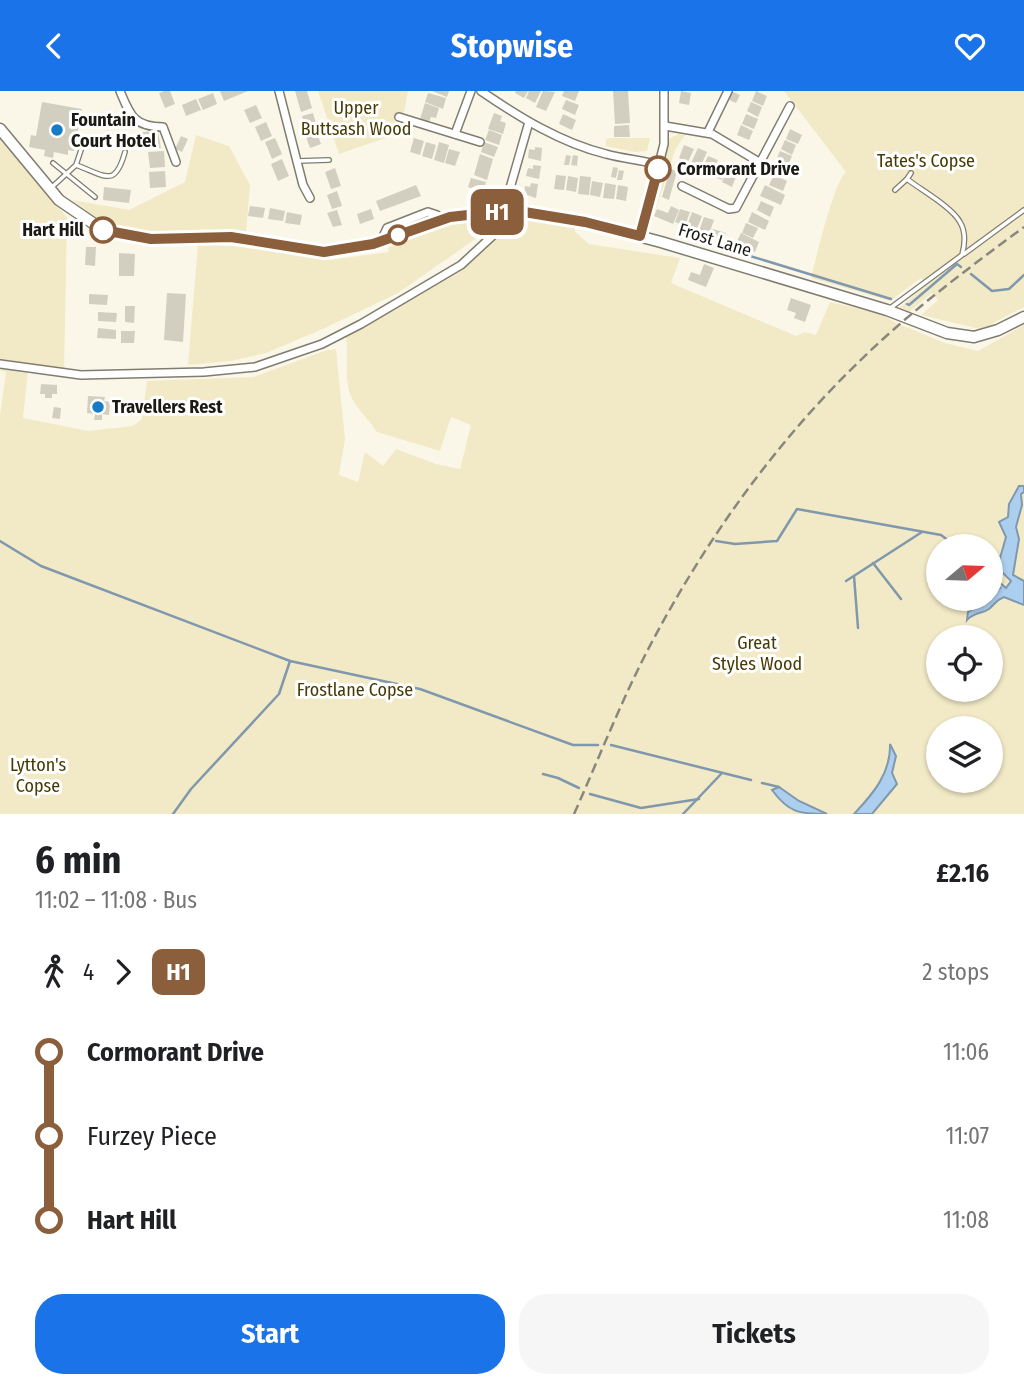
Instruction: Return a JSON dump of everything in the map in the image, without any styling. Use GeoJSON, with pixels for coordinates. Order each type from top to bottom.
{"type":"FeatureCollection","features":[{"type":"Feature","properties":{"kind":"street"},"geometry":{"type":"LineString","coordinates":[[120,91],[132,116],[139,123],[149,127],[163,127],[176,162]]}},
{"type":"Feature","properties":{"kind":"street"},"geometry":{"type":"LineString","coordinates":[[279,91],[303,185],[310,198]]}},
{"type":"Feature","properties":{"kind":"street"},"geometry":{"type":"LineString","coordinates":[[455,134],[471,91]]}},
{"type":"Feature","properties":{"kind":"street"},"geometry":{"type":"LineString","coordinates":[[481,91],[529,122],[595,151],[659,165]]}},
{"type":"Feature","properties":{"kind":"street"},"geometry":{"type":"LineString","coordinates":[[640,236],[659,165],[665,126],[664,91]]}},
{"type":"Feature","properties":{"kind":"street"},"geometry":{"type":"LineString","coordinates":[[708,132],[728,91]]}},
{"type":"Feature","properties":{"kind":"street"},"geometry":{"type":"LineString","coordinates":[[682,186],[734,209],[740,204],[759,162],[790,106]]}},
{"type":"Feature","properties":{"kind":"street"},"geometry":{"type":"LineString","coordinates":[[399,117],[480,142]]}},
{"type":"Feature","properties":{"kind":"street"},"geometry":{"type":"LineString","coordinates":[[508,195],[529,122]]}},
{"type":"Feature","properties":{"kind":"street"},"geometry":{"type":"LineString","coordinates":[[665,126],[708,132],[759,162]]}},
{"type":"Feature","properties":{"kind":"street","name":"Frost Lane"},"geometry":{"type":"LineString","coordinates":[[0,129],[59,200],[103,230],[151,239],[231,237],[324,252],[381,241],[441,220],[512,210],[585,222],[640,236],[887,310],[947,333],[974,337],[998,330],[1024,317]]}},
{"type":"Feature","properties":{"kind":"street"},"geometry":{"type":"LineString","coordinates":[[0,364],[81,375],[204,372],[255,367],[321,344],[361,324],[461,265],[500,228],[512,210]]}},
{"type":"Feature","properties":{"kind":"lane"},"geometry":{"type":"LineString","coordinates":[[49,189],[76,165],[84,141]]}},
{"type":"Feature","properties":{"kind":"lane"},"geometry":{"type":"LineString","coordinates":[[76,165],[106,176],[114,176],[120,172],[125,152]]}},
{"type":"Feature","properties":{"kind":"lane"},"geometry":{"type":"LineString","coordinates":[[297,160],[330,160]]}},
{"type":"Feature","properties":{"kind":"lane"},"geometry":{"type":"LineString","coordinates":[[53,163],[95,197]]}},
{"type":"Feature","properties":{"kind":"lane"},"geometry":{"type":"LineString","coordinates":[[895,190],[911,173]]}},
{"type":"Feature","properties":{"kind":"lane"},"geometry":{"type":"LineString","coordinates":[[907,179],[960,221],[964,232],[962,255]]}},
{"type":"Feature","properties":{"kind":"lane"},"geometry":{"type":"LineString","coordinates":[[887,310],[1024,210]]}},
{"type":"Feature","properties":{"kind":"green space","name":"Upper Buttsash Wood"},"geometry":{"type":"Polygon","coordinates":[[[318,91],[408,91],[400,133],[339,154],[318,91]]]}},
{"type":"Feature","properties":{"kind":"green space","name":"Tates's Copse"},"geometry":{"type":"Polygon","coordinates":[[[784,91],[1024,91],[1024,307],[984,330],[921,315],[938,300],[932,293],[908,313],[898,309],[926,285],[921,278],[890,301],[811,278],[831,204],[846,172],[784,91]]]}},
{"type":"Feature","properties":{"kind":"green space"},"geometry":{"type":"Polygon","coordinates":[[[679,134],[685,135],[675,150],[649,231],[645,229],[667,144],[670,138],[679,134]]]}},
{"type":"Feature","properties":{"kind":"green space"},"geometry":{"type":"Polygon","coordinates":[[[196,135],[229,146],[250,185],[246,233],[151,234],[103,223],[72,200],[129,210],[185,182],[196,135]]]}},
{"type":"Feature","properties":{"kind":"green space"},"geometry":{"type":"Polygon","coordinates":[[[650,138],[647,151],[635,152],[606,146],[606,139],[650,138]]]}},
{"type":"Feature","properties":{"kind":"green space"},"geometry":{"type":"Polygon","coordinates":[[[0,140],[67,217],[64,373],[28,371],[23,418],[88,431],[133,426],[142,419],[147,381],[253,377],[336,349],[345,439],[339,475],[358,482],[365,452],[383,466],[396,449],[436,464],[460,469],[471,425],[451,417],[440,451],[377,432],[350,394],[346,337],[460,272],[498,232],[531,220],[575,227],[575,232],[589,244],[680,258],[671,283],[796,336],[805,332],[816,335],[830,302],[882,314],[894,322],[945,343],[978,351],[1024,325],[1024,814],[0,814],[0,415],[6,372],[0,370],[0,140]]]}},
{"type":"Feature","properties":{"kind":"green space"},"geometry":{"type":"Polygon","coordinates":[[[477,218],[495,221],[494,226],[398,293],[266,353],[231,361],[188,365],[198,244],[244,247],[329,260],[389,252],[387,244],[439,225],[477,218]]]}},
{"type":"Feature","properties":{"kind":"water"},"geometry":{"type":"Polygon","coordinates":[[[1019,486],[1024,486],[1016,527],[1019,539],[1013,575],[1024,581],[1024,605],[1003,598],[1003,585],[1006,588],[1011,581],[1003,573],[1003,548],[1006,537],[999,522],[1008,517],[1009,504],[1019,486]]]}},
{"type":"Feature","properties":{"kind":"water"},"geometry":{"type":"Polygon","coordinates":[[[970,611],[984,611],[967,620],[970,611]]]}},
{"type":"Feature","properties":{"kind":"water"},"geometry":{"type":"Polygon","coordinates":[[[890,744],[896,756],[892,773],[897,784],[872,814],[854,814],[874,791],[884,774],[890,755],[890,744]]]}},
{"type":"Feature","properties":{"kind":"water"},"geometry":{"type":"Polygon","coordinates":[[[779,787],[799,801],[827,814],[789,808],[772,790],[779,787]]]}},
{"type":"Feature","properties":{"kind":"building"},"geometry":{"type":"Polygon","coordinates":[[[170,91],[175,104],[165,108],[159,93],[170,91]]]}},
{"type":"Feature","properties":{"kind":"building"},"geometry":{"type":"Polygon","coordinates":[[[220,91],[248,91],[224,101],[220,91]]]}},
{"type":"Feature","properties":{"kind":"building"},"geometry":{"type":"Polygon","coordinates":[[[295,91],[307,91],[312,108],[301,112],[295,91]]]}},
{"type":"Feature","properties":{"kind":"building"},"geometry":{"type":"Polygon","coordinates":[[[432,91],[449,91],[447,97],[432,91]]]}},
{"type":"Feature","properties":{"kind":"building"},"geometry":{"type":"Polygon","coordinates":[[[528,91],[524,98],[515,93],[528,91]]]}},
{"type":"Feature","properties":{"kind":"building"},"geometry":{"type":"Polygon","coordinates":[[[529,91],[541,91],[535,103],[526,98],[529,91]]]}},
{"type":"Feature","properties":{"kind":"building"},"geometry":{"type":"Polygon","coordinates":[[[543,91],[555,92],[546,111],[536,107],[543,91]]]}},
{"type":"Feature","properties":{"kind":"building"},"geometry":{"type":"Polygon","coordinates":[[[564,91],[579,91],[575,101],[562,96],[564,91]]]}},
{"type":"Feature","properties":{"kind":"building"},"geometry":{"type":"Polygon","coordinates":[[[613,91],[628,91],[630,123],[615,124],[613,91]]]}},
{"type":"Feature","properties":{"kind":"building"},"geometry":{"type":"Polygon","coordinates":[[[681,91],[691,93],[689,105],[679,103],[681,91]]]}},
{"type":"Feature","properties":{"kind":"building"},"geometry":{"type":"Polygon","coordinates":[[[731,91],[740,95],[736,103],[727,99],[731,91]]]}},
{"type":"Feature","properties":{"kind":"building"},"geometry":{"type":"Polygon","coordinates":[[[756,91],[767,96],[763,106],[752,101],[756,91]]]}},
{"type":"Feature","properties":{"kind":"building"},"geometry":{"type":"Polygon","coordinates":[[[213,93],[217,104],[203,110],[198,99],[213,93]]]}},
{"type":"Feature","properties":{"kind":"building"},"geometry":{"type":"Polygon","coordinates":[[[428,93],[446,98],[443,109],[425,102],[428,93]]]}},
{"type":"Feature","properties":{"kind":"building"},"geometry":{"type":"Polygon","coordinates":[[[196,99],[201,110],[186,116],[182,105],[196,99]]]}},
{"type":"Feature","properties":{"kind":"building"},"geometry":{"type":"Polygon","coordinates":[[[566,100],[579,105],[575,115],[562,109],[566,100]]]}},
{"type":"Feature","properties":{"kind":"building","name":"Fountain Court Hotel"},"geometry":{"type":"Polygon","coordinates":[[[42,102],[82,109],[74,151],[68,150],[68,155],[54,152],[53,158],[44,156],[45,150],[29,147],[31,135],[36,136],[42,102]]]}},
{"type":"Feature","properties":{"kind":"building"},"geometry":{"type":"Polygon","coordinates":[[[751,102],[762,107],[758,117],[747,111],[751,102]]]}},
{"type":"Feature","properties":{"kind":"building"},"geometry":{"type":"Polygon","coordinates":[[[425,103],[439,108],[436,118],[431,117],[429,122],[420,119],[425,103]]]}},
{"type":"Feature","properties":{"kind":"building"},"geometry":{"type":"Polygon","coordinates":[[[256,105],[262,118],[250,123],[244,110],[256,105]]]}},
{"type":"Feature","properties":{"kind":"building"},"geometry":{"type":"Polygon","coordinates":[[[313,113],[317,127],[307,130],[302,116],[313,113]]]}},
{"type":"Feature","properties":{"kind":"building"},"geometry":{"type":"Polygon","coordinates":[[[494,113],[502,116],[500,121],[506,123],[503,134],[488,129],[494,113]]]}},
{"type":"Feature","properties":{"kind":"building"},"geometry":{"type":"Polygon","coordinates":[[[563,114],[576,120],[572,130],[559,124],[563,114]]]}},
{"type":"Feature","properties":{"kind":"building"},"geometry":{"type":"Polygon","coordinates":[[[746,114],[758,119],[754,129],[742,124],[746,114]]]}},
{"type":"Feature","properties":{"kind":"building"},"geometry":{"type":"Polygon","coordinates":[[[266,122],[272,136],[261,141],[255,127],[266,122]]]}},
{"type":"Feature","properties":{"kind":"building"},"geometry":{"type":"Polygon","coordinates":[[[629,125],[630,137],[614,137],[614,126],[629,125]]]}},
{"type":"Feature","properties":{"kind":"building"},"geometry":{"type":"Polygon","coordinates":[[[741,125],[753,131],[749,140],[737,135],[741,125]]]}},
{"type":"Feature","properties":{"kind":"building"},"geometry":{"type":"Polygon","coordinates":[[[790,129],[802,135],[798,144],[786,139],[790,129]]]}},
{"type":"Feature","properties":{"kind":"building"},"geometry":{"type":"Polygon","coordinates":[[[316,130],[321,144],[310,148],[305,134],[316,130]]]}},
{"type":"Feature","properties":{"kind":"building"},"geometry":{"type":"Polygon","coordinates":[[[489,130],[502,135],[499,145],[485,140],[489,130]]]}},
{"type":"Feature","properties":{"kind":"building"},"geometry":{"type":"Polygon","coordinates":[[[158,131],[161,148],[146,149],[142,132],[158,131]]]}},
{"type":"Feature","properties":{"kind":"building"},"geometry":{"type":"Polygon","coordinates":[[[181,136],[188,139],[182,152],[175,149],[181,136]]]}},
{"type":"Feature","properties":{"kind":"building"},"geometry":{"type":"Polygon","coordinates":[[[275,138],[282,154],[272,159],[265,142],[275,138]]]}},
{"type":"Feature","properties":{"kind":"building"},"geometry":{"type":"Polygon","coordinates":[[[414,138],[424,141],[420,155],[410,152],[414,138]]]}},
{"type":"Feature","properties":{"kind":"building"},"geometry":{"type":"Polygon","coordinates":[[[785,140],[796,145],[792,155],[781,149],[785,140]]]}},
{"type":"Feature","properties":{"kind":"building"},"geometry":{"type":"Polygon","coordinates":[[[426,142],[436,145],[432,159],[422,156],[426,142]]]}},
{"type":"Feature","properties":{"kind":"building"},"geometry":{"type":"Polygon","coordinates":[[[439,142],[449,145],[444,163],[434,160],[439,142]]]}},
{"type":"Feature","properties":{"kind":"building"},"geometry":{"type":"Polygon","coordinates":[[[484,142],[498,147],[494,157],[481,152],[484,142]]]}},
{"type":"Feature","properties":{"kind":"building"},"geometry":{"type":"Polygon","coordinates":[[[684,145],[694,149],[688,162],[679,158],[684,145]]]}},
{"type":"Feature","properties":{"kind":"building"},"geometry":{"type":"Polygon","coordinates":[[[535,147],[542,148],[541,161],[528,158],[529,149],[535,150],[535,147]]]}},
{"type":"Feature","properties":{"kind":"building"},"geometry":{"type":"Polygon","coordinates":[[[698,148],[707,152],[699,170],[690,165],[698,148]]]}},
{"type":"Feature","properties":{"kind":"building"},"geometry":{"type":"Polygon","coordinates":[[[449,149],[460,152],[455,166],[445,163],[449,149]]]}},
{"type":"Feature","properties":{"kind":"building"},"geometry":{"type":"Polygon","coordinates":[[[164,151],[165,167],[150,168],[148,152],[164,151]]]}},
{"type":"Feature","properties":{"kind":"building"},"geometry":{"type":"Polygon","coordinates":[[[780,151],[792,156],[788,165],[776,160],[780,151]]]}},
{"type":"Feature","properties":{"kind":"building"},"geometry":{"type":"Polygon","coordinates":[[[480,154],[493,159],[487,180],[474,175],[480,154]]]}},
{"type":"Feature","properties":{"kind":"building"},"geometry":{"type":"Polygon","coordinates":[[[566,155],[571,156],[569,165],[564,165],[566,155]]]}},
{"type":"Feature","properties":{"kind":"building"},"geometry":{"type":"Polygon","coordinates":[[[573,155],[578,156],[577,166],[571,165],[573,155]]]}},
{"type":"Feature","properties":{"kind":"building"},"geometry":{"type":"Polygon","coordinates":[[[708,156],[718,160],[712,173],[702,169],[708,156]]]}},
{"type":"Feature","properties":{"kind":"building"},"geometry":{"type":"Polygon","coordinates":[[[282,159],[289,176],[278,181],[271,164],[282,159]]]}},
{"type":"Feature","properties":{"kind":"building"},"geometry":{"type":"Polygon","coordinates":[[[775,162],[787,167],[783,177],[771,171],[775,162]]]}},
{"type":"Feature","properties":{"kind":"building"},"geometry":{"type":"Polygon","coordinates":[[[718,163],[727,167],[722,180],[712,176],[718,163]]]}},
{"type":"Feature","properties":{"kind":"building"},"geometry":{"type":"Polygon","coordinates":[[[533,165],[541,166],[539,179],[526,176],[528,168],[533,169],[533,165]]]}},
{"type":"Feature","properties":{"kind":"building"},"geometry":{"type":"Polygon","coordinates":[[[613,167],[618,168],[616,178],[611,177],[613,167]]]}},
{"type":"Feature","properties":{"kind":"building"},"geometry":{"type":"Polygon","coordinates":[[[335,168],[341,186],[331,189],[325,172],[335,168]]]}},
{"type":"Feature","properties":{"kind":"building"},"geometry":{"type":"Polygon","coordinates":[[[670,169],[677,171],[669,200],[662,197],[670,169]]]}},
{"type":"Feature","properties":{"kind":"building"},"geometry":{"type":"Polygon","coordinates":[[[728,169],[737,174],[732,187],[722,182],[728,169]]]}},
{"type":"Feature","properties":{"kind":"building"},"geometry":{"type":"Polygon","coordinates":[[[619,170],[624,171],[622,180],[617,180],[619,170]]]}},
{"type":"Feature","properties":{"kind":"building"},"geometry":{"type":"Polygon","coordinates":[[[165,171],[166,187],[150,188],[149,172],[165,171]]]}},
{"type":"Feature","properties":{"kind":"building"},"geometry":{"type":"Polygon","coordinates":[[[556,175],[566,176],[564,190],[554,189],[556,175]]]}},
{"type":"Feature","properties":{"kind":"building"},"geometry":{"type":"Polygon","coordinates":[[[774,175],[787,181],[783,191],[769,185],[774,175]]]}},
{"type":"Feature","properties":{"kind":"building"},"geometry":{"type":"Polygon","coordinates":[[[568,176],[578,178],[576,192],[566,190],[568,176]]]}},
{"type":"Feature","properties":{"kind":"building"},"geometry":{"type":"Polygon","coordinates":[[[580,176],[591,177],[589,195],[578,194],[580,176]]]}},
{"type":"Feature","properties":{"kind":"building"},"geometry":{"type":"Polygon","coordinates":[[[471,178],[486,182],[483,192],[468,187],[471,178]]]}},
{"type":"Feature","properties":{"kind":"building"},"geometry":{"type":"Polygon","coordinates":[[[592,181],[603,183],[600,197],[590,195],[592,181]]]}},
{"type":"Feature","properties":{"kind":"building"},"geometry":{"type":"Polygon","coordinates":[[[531,183],[538,184],[536,198],[524,194],[525,186],[530,187],[531,183]]]}},
{"type":"Feature","properties":{"kind":"building"},"geometry":{"type":"Polygon","coordinates":[[[605,183],[616,185],[614,199],[603,198],[605,183]]]}},
{"type":"Feature","properties":{"kind":"building"},"geometry":{"type":"Polygon","coordinates":[[[416,185],[421,196],[380,211],[376,201],[416,185]]]}},
{"type":"Feature","properties":{"kind":"building"},"geometry":{"type":"Polygon","coordinates":[[[618,185],[628,187],[626,201],[616,199],[618,185]]]}},
{"type":"Feature","properties":{"kind":"building"},"geometry":{"type":"Polygon","coordinates":[[[765,185],[785,195],[781,205],[760,196],[765,185]]]}},
{"type":"Feature","properties":{"kind":"building"},"geometry":{"type":"Polygon","coordinates":[[[104,187],[131,190],[129,203],[103,200],[104,187]]]}},
{"type":"Feature","properties":{"kind":"building"},"geometry":{"type":"Polygon","coordinates":[[[337,191],[342,206],[332,209],[327,195],[337,191]]]}},
{"type":"Feature","properties":{"kind":"building"},"geometry":{"type":"Polygon","coordinates":[[[761,201],[774,207],[770,217],[757,210],[761,201]]]}},
{"type":"Feature","properties":{"kind":"building"},"geometry":{"type":"Polygon","coordinates":[[[250,206],[265,208],[263,218],[248,216],[250,206]]]}},
{"type":"Feature","properties":{"kind":"building"},"geometry":{"type":"Polygon","coordinates":[[[671,206],[679,210],[673,224],[654,216],[657,209],[668,213],[671,206]]]}},
{"type":"Feature","properties":{"kind":"building"},"geometry":{"type":"Polygon","coordinates":[[[270,208],[285,211],[283,221],[268,219],[270,208]]]}},
{"type":"Feature","properties":{"kind":"building"},"geometry":{"type":"Polygon","coordinates":[[[371,209],[374,219],[360,224],[357,214],[371,209]]]}},
{"type":"Feature","properties":{"kind":"building"},"geometry":{"type":"Polygon","coordinates":[[[680,209],[690,212],[685,226],[675,222],[680,209]]]}},
{"type":"Feature","properties":{"kind":"building"},"geometry":{"type":"Polygon","coordinates":[[[337,210],[342,225],[333,227],[327,213],[337,210]]]}},
{"type":"Feature","properties":{"kind":"building"},"geometry":{"type":"Polygon","coordinates":[[[287,212],[302,215],[300,225],[285,223],[287,212]]]}},
{"type":"Feature","properties":{"kind":"building"},"geometry":{"type":"Polygon","coordinates":[[[692,212],[702,216],[697,229],[687,226],[692,212]]]}},
{"type":"Feature","properties":{"kind":"building"},"geometry":{"type":"Polygon","coordinates":[[[752,212],[769,221],[765,230],[748,222],[752,212]]]}},
{"type":"Feature","properties":{"kind":"building"},"geometry":{"type":"Polygon","coordinates":[[[704,217],[714,220],[709,234],[699,231],[704,217]]]}},
{"type":"Feature","properties":{"kind":"building"},"geometry":{"type":"Polygon","coordinates":[[[746,223],[758,228],[753,238],[742,233],[746,223]]]}},
{"type":"Feature","properties":{"kind":"building"},"geometry":{"type":"Polygon","coordinates":[[[713,229],[726,233],[724,240],[710,236],[713,229]]]}},
{"type":"Feature","properties":{"kind":"building"},"geometry":{"type":"Polygon","coordinates":[[[741,233],[759,242],[755,252],[736,243],[741,233]]]}},
{"type":"Feature","properties":{"kind":"building"},"geometry":{"type":"Polygon","coordinates":[[[86,247],[96,247],[95,266],[85,265],[86,247]]]}},
{"type":"Feature","properties":{"kind":"building"},"geometry":{"type":"Polygon","coordinates":[[[119,253],[135,254],[134,276],[119,276],[119,253]]]}},
{"type":"Feature","properties":{"kind":"building"},"geometry":{"type":"Polygon","coordinates":[[[704,264],[714,268],[706,287],[688,280],[691,272],[700,275],[704,264]]]}},
{"type":"Feature","properties":{"kind":"building"},"geometry":{"type":"Polygon","coordinates":[[[167,293],[186,294],[183,342],[164,340],[167,293]]]}},
{"type":"Feature","properties":{"kind":"building"},"geometry":{"type":"Polygon","coordinates":[[[89,294],[108,295],[107,305],[89,304],[89,294]]]}},
{"type":"Feature","properties":{"kind":"building"},"geometry":{"type":"Polygon","coordinates":[[[791,298],[811,305],[805,322],[794,318],[796,313],[787,310],[791,298]]]}},
{"type":"Feature","properties":{"kind":"building"},"geometry":{"type":"Polygon","coordinates":[[[125,306],[135,306],[134,323],[125,322],[125,306]]]}},
{"type":"Feature","properties":{"kind":"building"},"geometry":{"type":"Polygon","coordinates":[[[98,312],[117,313],[116,322],[98,321],[98,312]]]}},
{"type":"Feature","properties":{"kind":"building"},"geometry":{"type":"Polygon","coordinates":[[[98,328],[116,330],[116,339],[97,338],[98,328]]]}},
{"type":"Feature","properties":{"kind":"building"},"geometry":{"type":"Polygon","coordinates":[[[121,331],[135,331],[134,343],[121,343],[121,331]]]}},
{"type":"Feature","properties":{"kind":"building"},"geometry":{"type":"Polygon","coordinates":[[[41,384],[57,385],[57,394],[52,394],[52,398],[45,398],[45,394],[40,394],[41,384]]]}},
{"type":"Feature","properties":{"kind":"building","name":"Travellers Rest"},"geometry":{"type":"Polygon","coordinates":[[[88,396],[105,397],[104,401],[110,402],[109,415],[102,414],[102,420],[94,420],[95,414],[87,413],[88,396]]]}},
{"type":"Feature","properties":{"kind":"building"},"geometry":{"type":"Polygon","coordinates":[[[54,407],[61,408],[60,419],[52,418],[54,407]]]}},
{"type":"Feature","properties":{"kind":"waterway"},"geometry":{"type":"LineString","coordinates":[[727,249],[891,299]]}},
{"type":"Feature","properties":{"kind":"waterway"},"geometry":{"type":"LineString","coordinates":[[907,304],[957,264],[961,267]]}},
{"type":"Feature","properties":{"kind":"waterway"},"geometry":{"type":"LineString","coordinates":[[971,274],[992,291],[1009,289],[1024,275]]}},
{"type":"Feature","properties":{"kind":"waterway"},"geometry":{"type":"LineString","coordinates":[[716,541],[735,544],[777,541],[797,509],[935,534]]}},
{"type":"Feature","properties":{"kind":"waterway"},"geometry":{"type":"LineString","coordinates":[[846,581],[922,532]]}},
{"type":"Feature","properties":{"kind":"waterway"},"geometry":{"type":"LineString","coordinates":[[0,541],[41,566],[290,661],[420,689],[573,745],[598,745]]}},
{"type":"Feature","properties":{"kind":"waterway"},"geometry":{"type":"LineString","coordinates":[[873,563],[901,599]]}},
{"type":"Feature","properties":{"kind":"waterway"},"geometry":{"type":"LineString","coordinates":[[854,576],[858,628]]}},
{"type":"Feature","properties":{"kind":"waterway"},"geometry":{"type":"LineString","coordinates":[[173,814],[191,789],[279,694],[290,661]]}},
{"type":"Feature","properties":{"kind":"waterway"},"geometry":{"type":"LineString","coordinates":[[611,745],[751,780]]}},
{"type":"Feature","properties":{"kind":"waterway"},"geometry":{"type":"LineString","coordinates":[[683,814],[722,773]]}},
{"type":"Feature","properties":{"kind":"waterway"},"geometry":{"type":"LineString","coordinates":[[543,774],[579,788]]}},
{"type":"Feature","properties":{"kind":"waterway"},"geometry":{"type":"LineString","coordinates":[[762,783],[779,787]]}},
{"type":"Feature","properties":{"kind":"waterway"},"geometry":{"type":"LineString","coordinates":[[590,794],[641,808],[699,799]]}},
{"type":"Feature","properties":{"kind":"railway"},"geometry":{"type":"LineString","coordinates":[[574,814],[653,640],[698,563],[748,488],[805,418],[868,353],[924,303],[1024,227]]}},
{"type":"Feature","properties":{"kind":"bus line","name":"H1"},"geometry":{"type":"LineString","coordinates":[[103,230],[151,239],[231,237],[324,252],[373,244],[450,217],[512,210],[585,222],[640,236],[658,169]]}},
{"type":"Feature","properties":{"kind":"place","name":"Fountain Court Hotel"},"geometry":{"type":"Point","coordinates":[57,130]}},
{"type":"Feature","properties":{"kind":"place","name":"Cormorant Drive"},"geometry":{"type":"Point","coordinates":[658,169]}},
{"type":"Feature","properties":{"kind":"place","name":"Hart Hill"},"geometry":{"type":"Point","coordinates":[103,230]}},
{"type":"Feature","properties":{"kind":"place","name":"Travellers Rest"},"geometry":{"type":"Point","coordinates":[98,407]}},
{"type":"Feature","properties":{"kind":"park label","name":"Great Styles Wood"},"geometry":{"type":"Point","coordinates":[757,654]}},
{"type":"Feature","properties":{"kind":"park label","name":"Frostlane Copse"},"geometry":{"type":"Point","coordinates":[355,690]}},
{"type":"Feature","properties":{"kind":"park label","name":"Lytton's Copse"},"geometry":{"type":"Point","coordinates":[38,776]}}]}
